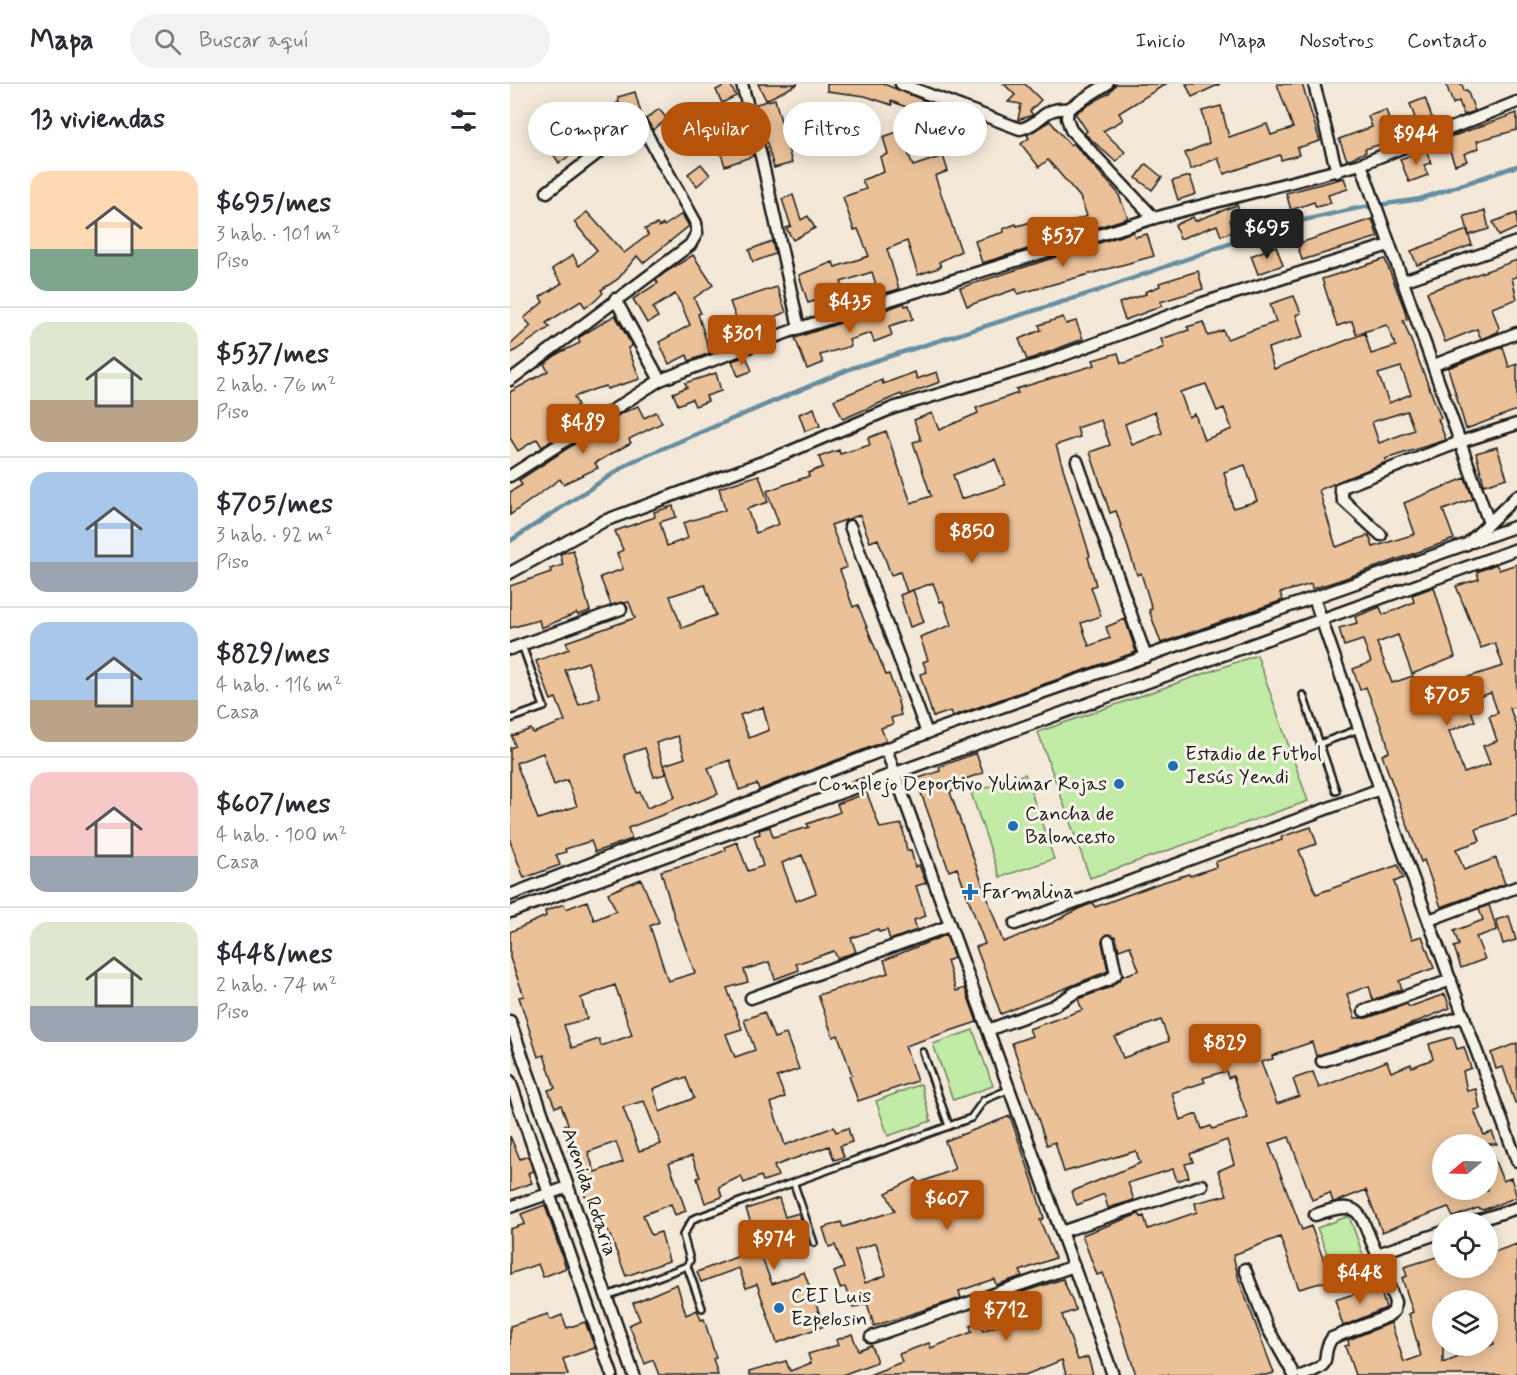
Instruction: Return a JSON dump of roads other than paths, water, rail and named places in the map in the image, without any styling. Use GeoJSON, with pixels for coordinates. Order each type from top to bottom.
{"type":"FeatureCollection","features":[{"type":"Feature","properties":{"kind":"street"},"geometry":{"type":"LineString","coordinates":[[742,84],[762,160],[799,328]]}},
{"type":"Feature","properties":{"kind":"street"},"geometry":{"type":"LineString","coordinates":[[901,84],[1020,129],[1026,128],[1051,109],[1068,109],[1107,84]]}},
{"type":"Feature","properties":{"kind":"street"},"geometry":{"type":"LineString","coordinates":[[1314,84],[1337,172]]}},
{"type":"Feature","properties":{"kind":"street"},"geometry":{"type":"LineString","coordinates":[[510,476],[660,380],[799,328],[1154,218],[1337,172],[1517,102]]}},
{"type":"Feature","properties":{"kind":"street"},"geometry":{"type":"LineString","coordinates":[[1068,109],[1067,118],[1071,130],[1154,218]]}},
{"type":"Feature","properties":{"kind":"street"},"geometry":{"type":"LineString","coordinates":[[510,380],[615,298],[690,245],[697,233],[696,223],[641,124],[637,123],[548,192]]}},
{"type":"Feature","properties":{"kind":"street"},"geometry":{"type":"LineString","coordinates":[[1361,164],[1489,523]]}},
{"type":"Feature","properties":{"kind":"street"},"geometry":{"type":"LineString","coordinates":[[1403,281],[1517,242]]}},
{"type":"Feature","properties":{"kind":"street"},"geometry":{"type":"LineString","coordinates":[[510,573],[604,521],[789,453],[893,408],[1040,364],[1203,303],[1389,245]]}},
{"type":"Feature","properties":{"kind":"street"},"geometry":{"type":"LineString","coordinates":[[615,298],[660,380]]}},
{"type":"Feature","properties":{"kind":"street"},"geometry":{"type":"LineString","coordinates":[[1434,365],[1517,333]]}},
{"type":"Feature","properties":{"kind":"street"},"geometry":{"type":"LineString","coordinates":[[1381,535],[1343,500],[1340,488],[1460,442],[1517,424]]}},
{"type":"Feature","properties":{"kind":"street"},"geometry":{"type":"LineString","coordinates":[[1077,462],[1146,657]]}},
{"type":"Feature","properties":{"kind":"street"},"geometry":{"type":"LineString","coordinates":[[1467,544],[1517,496]]}},
{"type":"Feature","properties":{"kind":"street"},"geometry":{"type":"LineString","coordinates":[[850,526],[927,733]]}},
{"type":"Feature","properties":{"kind":"street"},"geometry":{"type":"LineString","coordinates":[[510,895],[927,733],[1517,526]]}},
{"type":"Feature","properties":{"kind":"street"},"geometry":{"type":"LineString","coordinates":[[510,912],[1517,549]]}},
{"type":"Feature","properties":{"kind":"street"},"geometry":{"type":"LineString","coordinates":[[1314,598],[1380,789],[1517,1161]]}},
{"type":"Feature","properties":{"kind":"street"},"geometry":{"type":"LineString","coordinates":[[510,649],[621,609]]}},
{"type":"Feature","properties":{"kind":"street"},"geometry":{"type":"LineString","coordinates":[[886,749],[1113,1375]]}},
{"type":"Feature","properties":{"kind":"street"},"geometry":{"type":"LineString","coordinates":[[1015,924],[1380,789]]}},
{"type":"Feature","properties":{"kind":"street"},"geometry":{"type":"LineString","coordinates":[[1429,920],[1517,887]]}},
{"type":"Feature","properties":{"kind":"street"},"geometry":{"type":"LineString","coordinates":[[751,998],[949,926]]}},
{"type":"Feature","properties":{"kind":"street"},"geometry":{"type":"LineString","coordinates":[[988,1030],[1053,1006],[1076,992],[1108,980],[1116,974],[1110,941]]}},
{"type":"Feature","properties":{"kind":"street"},"geometry":{"type":"LineString","coordinates":[[1364,1011],[1451,980]]}},
{"type":"Feature","properties":{"kind":"street"},"geometry":{"type":"LineString","coordinates":[[1322,1061],[1464,1016]]}},
{"type":"Feature","properties":{"kind":"street","name":"Avenida Rotaria"},"geometry":{"type":"LineString","coordinates":[[510,1022],[634,1375]]}},
{"type":"Feature","properties":{"kind":"street","name":"Avenida Rotaria"},"geometry":{"type":"LineString","coordinates":[[510,1081],[612,1375]]}},
{"type":"Feature","properties":{"kind":"street"},"geometry":{"type":"LineString","coordinates":[[1061,1232],[1202,1185]]}},
{"type":"Feature","properties":{"kind":"street"},"geometry":{"type":"LineString","coordinates":[[510,1207],[568,1186]]}},
{"type":"Feature","properties":{"kind":"street"},"geometry":{"type":"LineString","coordinates":[[1303,1375],[1322,1368],[1327,1361],[1327,1346],[1332,1338],[1388,1316],[1394,1311],[1395,1302],[1377,1254],[1357,1212],[1349,1206],[1339,1206],[1316,1215]]}},
{"type":"Feature","properties":{"kind":"street"},"geometry":{"type":"LineString","coordinates":[[1498,1214],[1517,1208]]}},
{"type":"Feature","properties":{"kind":"street"},"geometry":{"type":"LineString","coordinates":[[1377,1254],[1432,1236]]}},
{"type":"Feature","properties":{"kind":"street"},"geometry":{"type":"LineString","coordinates":[[871,1337],[1074,1266]]}},
{"type":"Feature","properties":{"kind":"street"},"geometry":{"type":"LineString","coordinates":[[1245,1269],[1267,1327],[1294,1375]]}},
{"type":"Feature","properties":{"kind":"lane"},"geometry":{"type":"LineString","coordinates":[[510,719],[544,707],[522,645]]}},
{"type":"Feature","properties":{"kind":"lane"},"geometry":{"type":"LineString","coordinates":[[1303,695],[1336,791]]}},
{"type":"Feature","properties":{"kind":"lane"},"geometry":{"type":"LineString","coordinates":[[1319,744],[1359,729]]}},
{"type":"Feature","properties":{"kind":"lane"},"geometry":{"type":"LineString","coordinates":[[923,1052],[949,1126]]}},
{"type":"Feature","properties":{"kind":"lane"},"geometry":{"type":"LineString","coordinates":[[606,1296],[687,1266],[690,1260],[683,1235],[693,1219],[971,1118],[984,1100],[1010,1089]]}},
{"type":"Feature","properties":{"kind":"lane"},"geometry":{"type":"LineString","coordinates":[[794,1184],[814,1243]]}},
{"type":"Feature","properties":{"kind":"lane"},"geometry":{"type":"LineString","coordinates":[[687,1266],[702,1308]]}},
{"type":"Feature","properties":{"kind":"waterway"},"geometry":{"type":"LineString","coordinates":[[510,541],[631,462],[852,368],[1097,291],[1282,225],[1358,208],[1420,199],[1517,166]]}},
{"type":"Feature","properties":{"kind":"place","name":"Estadio de Futbol Jesús Yendi"},"geometry":{"type":"Point","coordinates":[1173,766]}},
{"type":"Feature","properties":{"kind":"place","name":"Complejo Deportivo Yulimar Rojas"},"geometry":{"type":"Point","coordinates":[1119,784]}},
{"type":"Feature","properties":{"kind":"place","name":"Cancha de Baloncesto"},"geometry":{"type":"Point","coordinates":[1013,826]}},
{"type":"Feature","properties":{"kind":"place","name":"Farmalina"},"geometry":{"type":"Point","coordinates":[970,892]}},
{"type":"Feature","properties":{"kind":"place","name":"CEI Luis Ezpelosin"},"geometry":{"type":"Point","coordinates":[779,1308]}}]}
